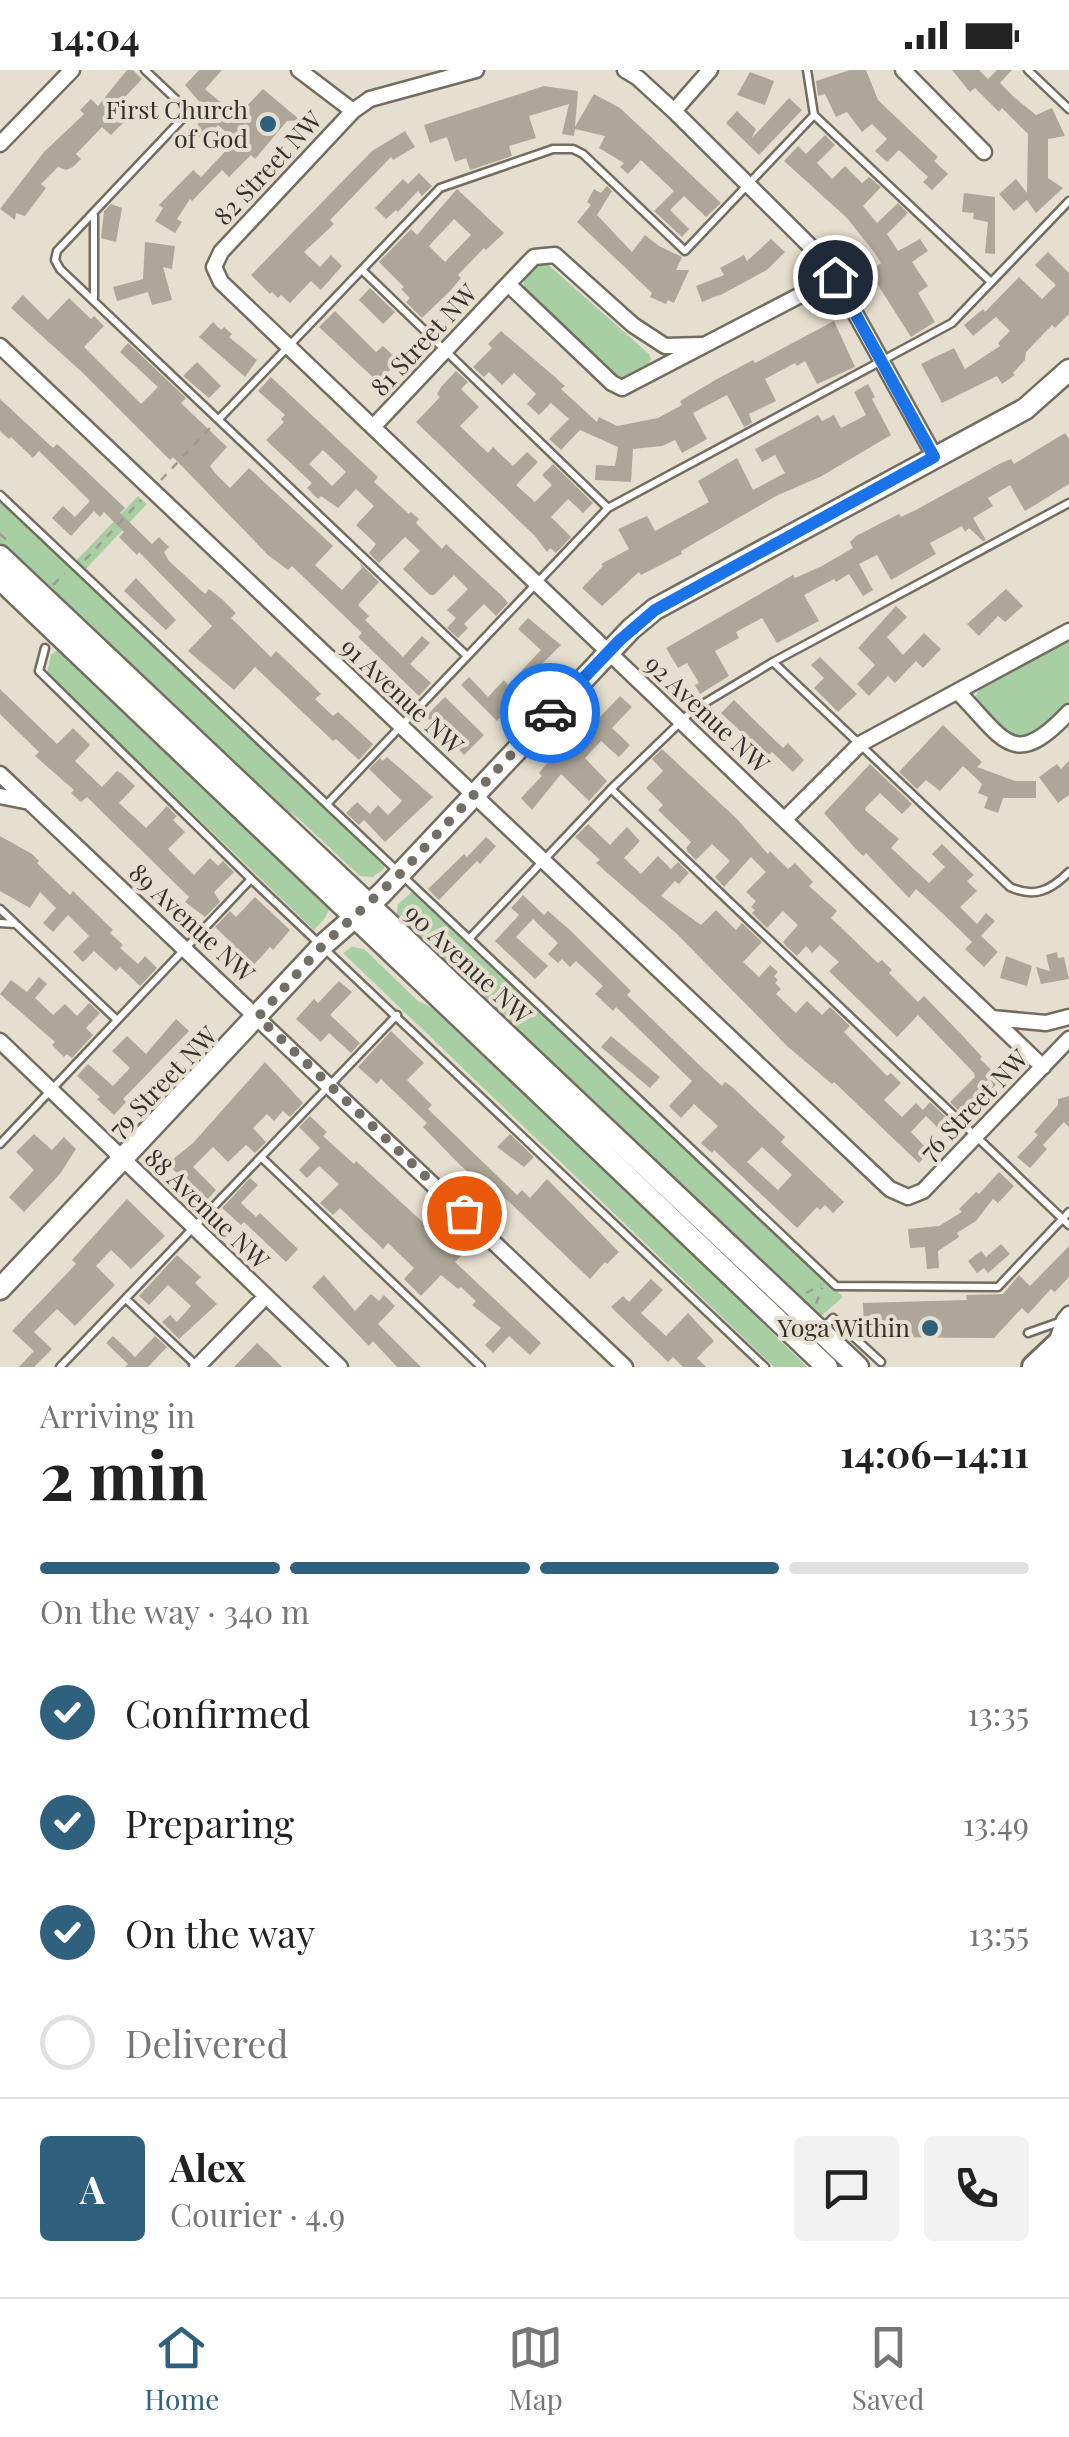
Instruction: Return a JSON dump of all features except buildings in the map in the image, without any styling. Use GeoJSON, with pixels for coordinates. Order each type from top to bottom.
{"type":"FeatureCollection","features":[{"type":"Feature","properties":{"kind":"main road","name":"79 Street NW"},"geometry":{"type":"LineString","coordinates":[[0,1289],[323,945],[400,874],[608,652],[655,610],[1026,409],[1069,370]]}},
{"type":"Feature","properties":{"kind":"main road","name":"90 Avenue NW"},"geometry":{"type":"LineString","coordinates":[[0,556],[827,1367]]}},
{"type":"Feature","properties":{"kind":"main road","name":"90 Avenue NW"},"geometry":{"type":"LineString","coordinates":[[0,579],[817,1321],[858,1367]]}},
{"type":"Feature","properties":{"kind":"main road"},"geometry":{"type":"LineString","coordinates":[[1034,1367],[1065,1346]]}},
{"type":"Feature","properties":{"kind":"street"},"geometry":{"type":"LineString","coordinates":[[0,144],[72,70]]}},
{"type":"Feature","properties":{"kind":"street"},"geometry":{"type":"LineString","coordinates":[[299,70],[353,110]]}},
{"type":"Feature","properties":{"kind":"street","name":"82 Street NW"},"geometry":{"type":"LineString","coordinates":[[214,267],[220,252],[353,110],[370,99],[476,70]]}},
{"type":"Feature","properties":{"kind":"street"},"geometry":{"type":"LineString","coordinates":[[625,70],[674,111],[820,256],[934,457]]}},
{"type":"Feature","properties":{"kind":"street"},"geometry":{"type":"LineString","coordinates":[[674,111],[710,70]]}},
{"type":"Feature","properties":{"kind":"street"},"geometry":{"type":"LineString","coordinates":[[903,70],[984,152]]}},
{"type":"Feature","properties":{"kind":"street","name":"81 Street NW"},"geometry":{"type":"LineString","coordinates":[[373,427],[534,257],[555,255],[633,326],[664,346],[708,345]]}},
{"type":"Feature","properties":{"kind":"street","name":"92 Avenue NW"},"geometry":{"type":"LineString","coordinates":[[214,267],[221,282],[288,348],[1043,1066]]}},
{"type":"Feature","properties":{"kind":"street","name":"81 Street NW"},"geometry":{"type":"LineString","coordinates":[[508,284],[612,383],[622,388],[835,277]]}},
{"type":"Feature","properties":{"kind":"street","name":"91 Avenue NW"},"geometry":{"type":"LineString","coordinates":[[0,346],[890,1189],[908,1197]]}},
{"type":"Feature","properties":{"kind":"street"},"geometry":{"type":"LineString","coordinates":[[785,819],[860,744],[1069,630]]}},
{"type":"Feature","properties":{"kind":"street"},"geometry":{"type":"LineString","coordinates":[[958,692],[1004,739],[1016,745],[1036,743],[1069,712]]}},
{"type":"Feature","properties":{"kind":"street","name":"89 Avenue NW"},"geometry":{"type":"LineString","coordinates":[[0,774],[625,1367]]}},
{"type":"Feature","properties":{"kind":"street"},"geometry":{"type":"LineString","coordinates":[[0,796],[30,802]]}},
{"type":"Feature","properties":{"kind":"street"},"geometry":{"type":"LineString","coordinates":[[992,1018],[1046,1023],[1069,1017]]}},
{"type":"Feature","properties":{"kind":"street","name":"76 Street NW"},"geometry":{"type":"LineString","coordinates":[[908,1197],[923,1191],[1069,1040]]}},
{"type":"Feature","properties":{"kind":"street","name":"88 Avenue NW"},"geometry":{"type":"LineString","coordinates":[[0,1041],[340,1367]]}},
{"type":"Feature","properties":{"kind":"street"},"geometry":{"type":"LineString","coordinates":[[197,1367],[266,1296]]}},
{"type":"Feature","properties":{"kind":"lane"},"geometry":{"type":"LineString","coordinates":[[145,70],[182,106],[184,118],[57,251],[55,260],[96,304],[468,656]]}},
{"type":"Feature","properties":{"kind":"lane"},"geometry":{"type":"LineString","coordinates":[[808,70],[814,114],[991,282]]}},
{"type":"Feature","properties":{"kind":"lane"},"geometry":{"type":"LineString","coordinates":[[1028,70],[1069,109]]}},
{"type":"Feature","properties":{"kind":"lane"},"geometry":{"type":"LineString","coordinates":[[218,420],[440,188],[553,149],[573,149],[583,154],[684,250],[814,114]]}},
{"type":"Feature","properties":{"kind":"lane"},"geometry":{"type":"LineString","coordinates":[[327,804],[608,508],[952,323],[1069,202]]}},
{"type":"Feature","properties":{"kind":"lane"},"geometry":{"type":"LineString","coordinates":[[96,210],[92,222],[92,293],[96,304]]}},
{"type":"Feature","properties":{"kind":"lane"},"geometry":{"type":"LineString","coordinates":[[362,270],[608,508]]}},
{"type":"Feature","properties":{"kind":"lane"},"geometry":{"type":"LineString","coordinates":[[0,495],[836,1286],[998,1286],[1067,1218],[611,790]]}},
{"type":"Feature","properties":{"kind":"lane"},"geometry":{"type":"LineString","coordinates":[[470,939],[681,720],[773,662],[1069,503]]}},
{"type":"Feature","properties":{"kind":"lane"},"geometry":{"type":"LineString","coordinates":[[45,648],[39,671],[764,1367]]}},
{"type":"Feature","properties":{"kind":"lane"},"geometry":{"type":"LineString","coordinates":[[773,662],[1010,887],[1027,894],[1045,891],[1069,872]]}},
{"type":"Feature","properties":{"kind":"lane"},"geometry":{"type":"LineString","coordinates":[[0,1144],[252,879]]}},
{"type":"Feature","properties":{"kind":"lane"},"geometry":{"type":"LineString","coordinates":[[0,909],[117,1020]]}},
{"type":"Feature","properties":{"kind":"lane"},"geometry":{"type":"LineString","coordinates":[[0,923],[16,924]]}},
{"type":"Feature","properties":{"kind":"lane"},"geometry":{"type":"LineString","coordinates":[[60,1367],[397,1015]]}},
{"type":"Feature","properties":{"kind":"lane"},"geometry":{"type":"LineString","coordinates":[[262,1158],[481,1367]]}},
{"type":"Feature","properties":{"kind":"lane"},"geometry":{"type":"LineString","coordinates":[[127,1300],[197,1367]]}},
{"type":"Feature","properties":{"kind":"lane"},"geometry":{"type":"LineString","coordinates":[[817,1321],[833,1318],[881,1362]]}},
{"type":"Feature","properties":{"kind":"lane"},"geometry":{"type":"LineString","coordinates":[[1028,1333],[1065,1346]]}},
{"type":"Feature","properties":{"kind":"path"},"geometry":{"type":"LineString","coordinates":[[817,1321],[824,1283]]}},
{"type":"Feature","properties":{"kind":"green space"},"geometry":{"type":"Polygon","coordinates":[[[545,262],[649,354],[651,359],[645,368],[631,376],[615,376],[524,291],[524,279],[545,262]]]}},
{"type":"Feature","properties":{"kind":"green space"},"geometry":{"type":"Polygon","coordinates":[[[138,496],[147,504],[84,571],[75,562],[138,496]]]}},
{"type":"Feature","properties":{"kind":"green space"},"geometry":{"type":"Polygon","coordinates":[[[0,500],[384,864],[384,869],[373,877],[360,876],[297,817],[266,797],[0,546],[0,500]]]}},
{"type":"Feature","properties":{"kind":"green space"},"geometry":{"type":"Polygon","coordinates":[[[1069,641],[1069,701],[1031,739],[1020,740],[988,715],[976,696],[979,690],[1069,641]]]}},
{"type":"Feature","properties":{"kind":"green space"},"geometry":{"type":"Polygon","coordinates":[[[60,648],[333,902],[314,930],[47,673],[51,655],[60,648]]]}},
{"type":"Feature","properties":{"kind":"green space"},"geometry":{"type":"Polygon","coordinates":[[[412,892],[843,1297],[819,1318],[396,919],[398,904],[412,892]]]}},
{"type":"Feature","properties":{"kind":"green space"},"geometry":{"type":"Polygon","coordinates":[[[352,947],[364,949],[418,1001],[447,1015],[698,1253],[807,1367],[774,1367],[343,953],[352,947]]]}},
{"type":"Feature","properties":{"kind":"way so far"},"geometry":{"type":"LineString","coordinates":[[464,1213],[258,1017],[323,945],[400,874],[550,713]]}},
{"type":"Feature","properties":{"kind":"place","name":"First Church of God"},"geometry":{"type":"Point","coordinates":[268,124]}},
{"type":"Feature","properties":{"kind":"place","name":"Yoga Within"},"geometry":{"type":"Point","coordinates":[930,1328]}},
{"type":"Feature","properties":{"kind":"route"},"geometry":{"type":"LineString","coordinates":[[550,713],[631,629],[655,610],[934,457],[835,277]]}}]}
